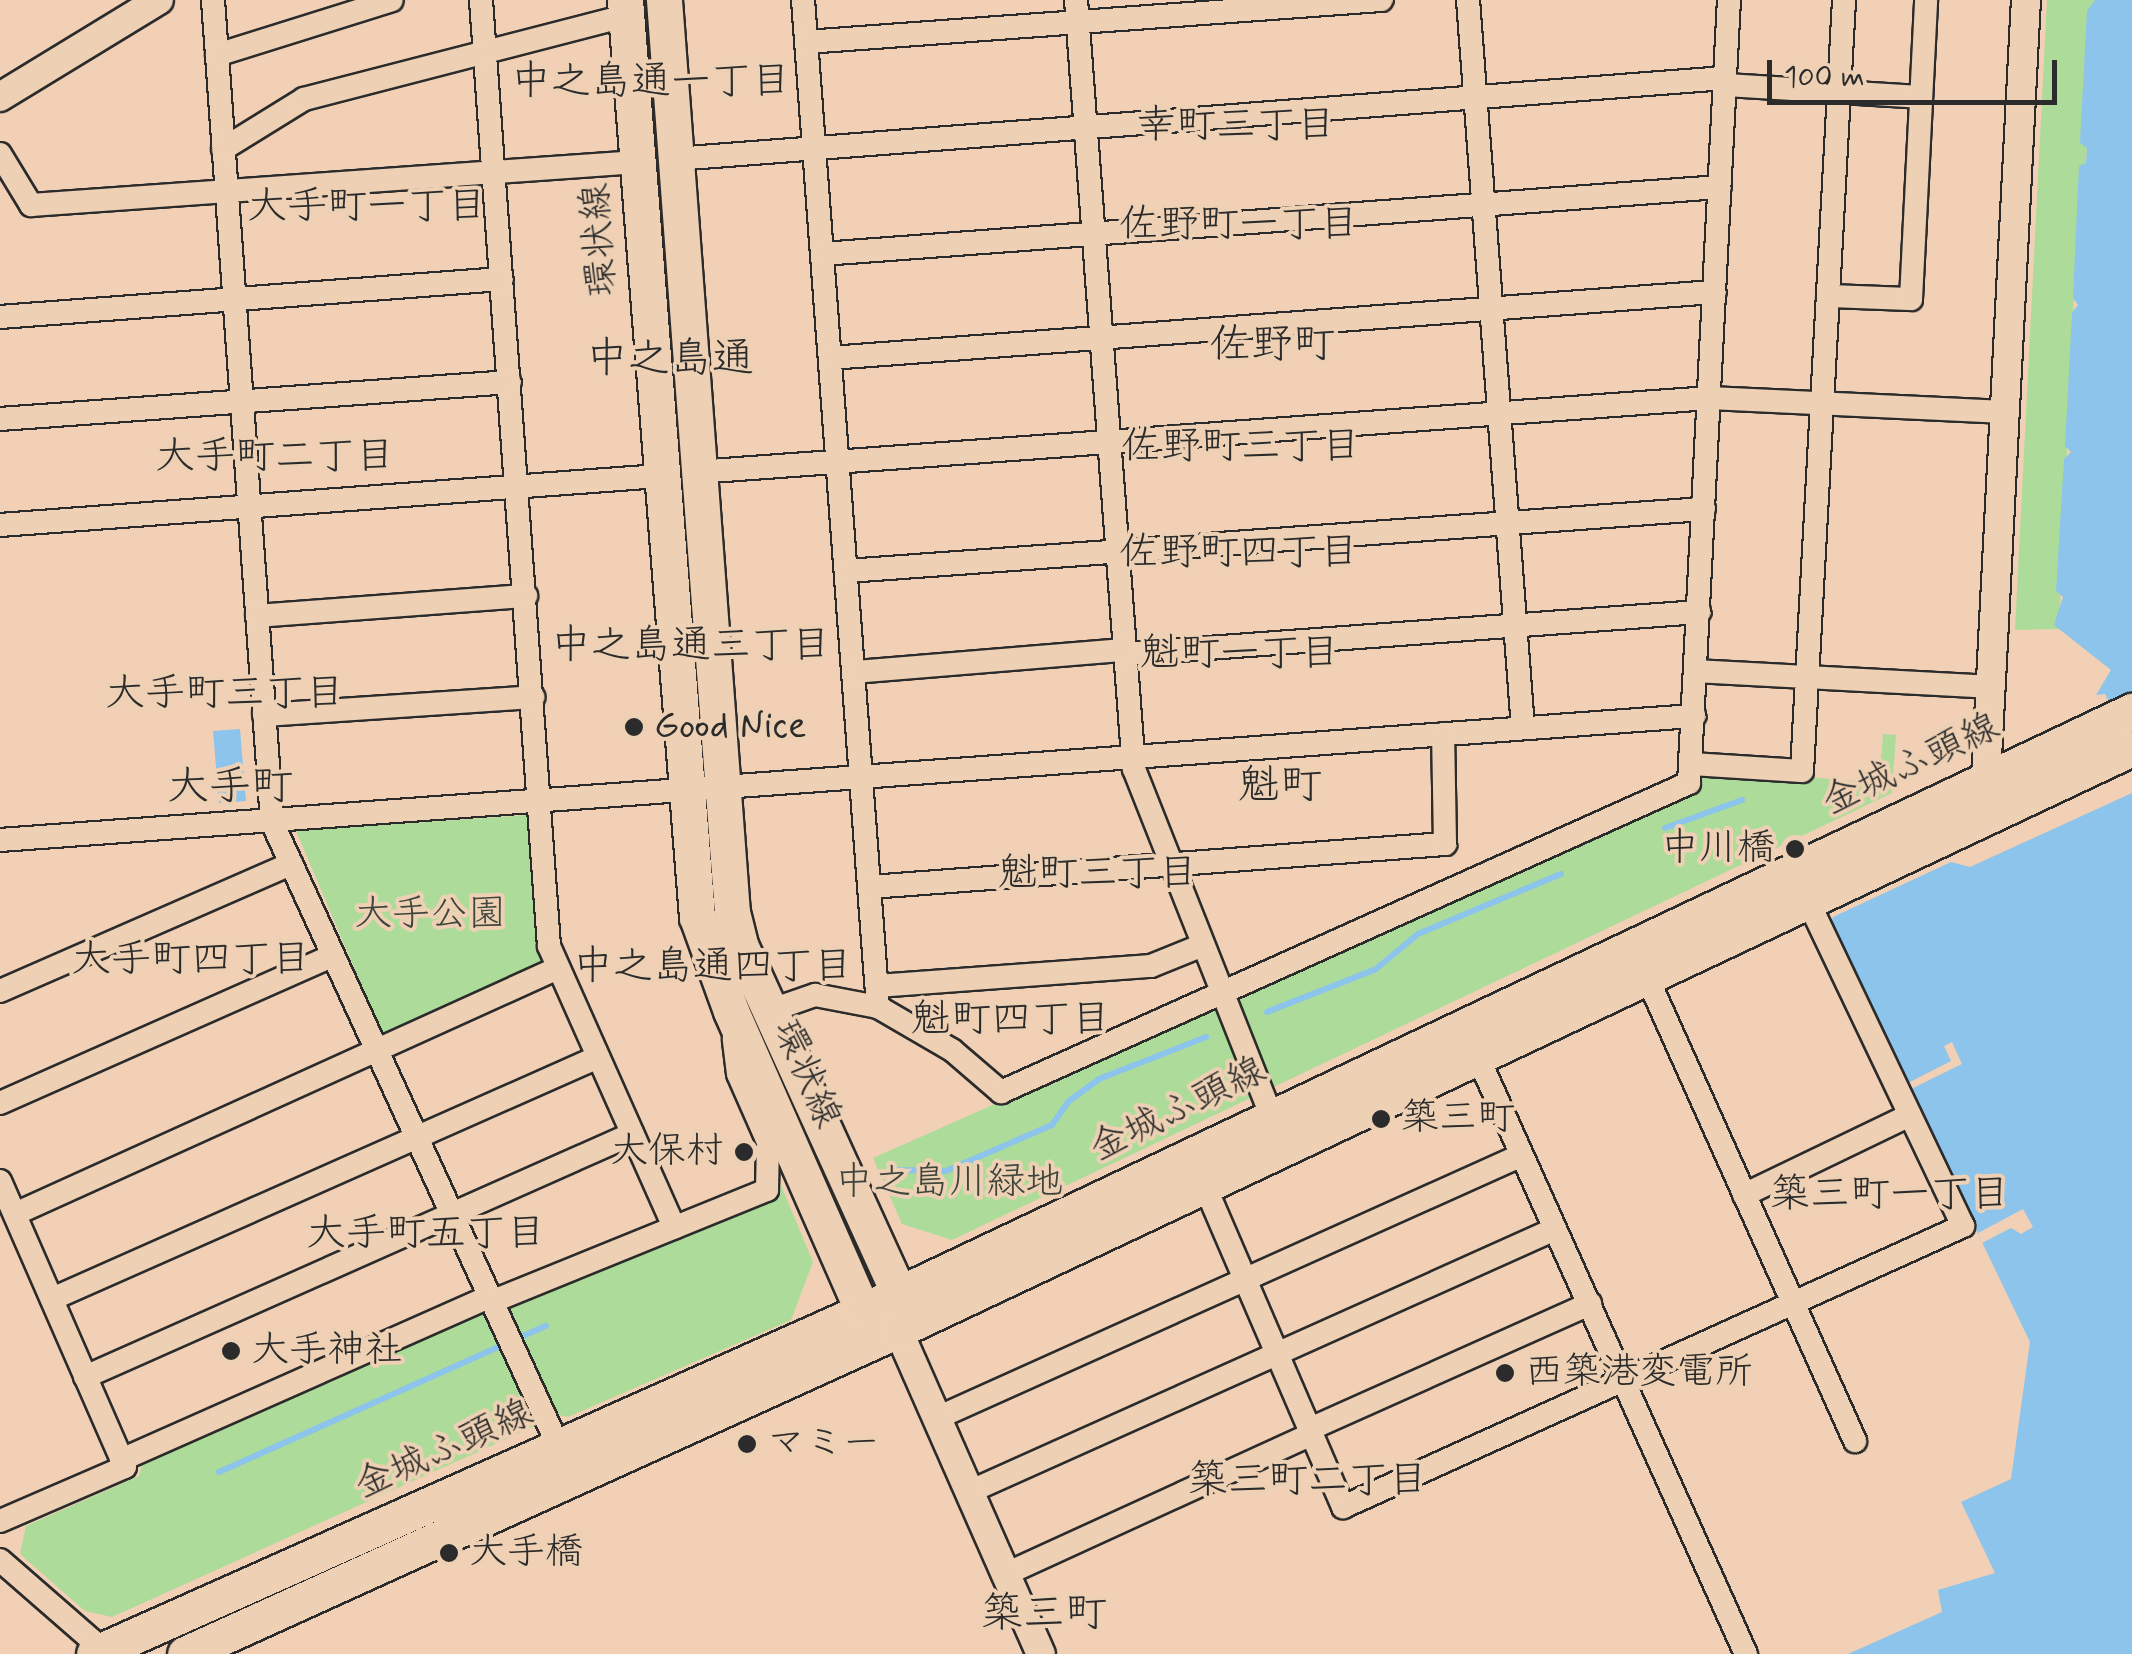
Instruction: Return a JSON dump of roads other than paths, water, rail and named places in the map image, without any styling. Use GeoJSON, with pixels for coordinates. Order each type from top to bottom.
{"type":"FeatureCollection","features":[{"type":"Feature","properties":{"kind":"main road","name":"環状線"},"geometry":{"type":"LineString","coordinates":[[670,1],[675,159],[732,912],[769,1010],[898,1292],[898,1330]]}},
{"type":"Feature","properties":{"kind":"main road","name":"環状線"},"geometry":{"type":"LineString","coordinates":[[625,8],[683,794],[697,917],[731,1011],[863,1310]]}},
{"type":"Feature","properties":{"kind":"main road","name":"金城ふ頭線"},"geometry":{"type":"LineString","coordinates":[[98,1652],[863,1310],[1270,1113],[2049,767],[2132,711]]}},
{"type":"Feature","properties":{"kind":"main road","name":"金城ふ頭線"},"geometry":{"type":"LineString","coordinates":[[2049,767],[2132,748]]}},
{"type":"Feature","properties":{"kind":"main road","name":"金城ふ頭線"},"geometry":{"type":"LineString","coordinates":[[185,1654],[898,1330],[1807,899],[1984,796]]}},
{"type":"Feature","properties":{"kind":"main road"},"geometry":{"type":"LineString","coordinates":[[863,1310],[898,1330]]}},
{"type":"Feature","properties":{"kind":"street"},"geometry":{"type":"LineString","coordinates":[[0,97],[159,0]]}},
{"type":"Feature","properties":{"kind":"street"},"geometry":{"type":"LineString","coordinates":[[213,0],[272,822],[574,1478]]}},
{"type":"Feature","properties":{"kind":"street"},"geometry":{"type":"LineString","coordinates":[[216,56],[392,0]]}},
{"type":"Feature","properties":{"kind":"street"},"geometry":{"type":"LineString","coordinates":[[481,0],[541,803],[548,946],[674,1228]]}},
{"type":"Feature","properties":{"kind":"street"},"geometry":{"type":"LineString","coordinates":[[803,0],[877,996]]}},
{"type":"Feature","properties":{"kind":"street"},"geometry":{"type":"LineString","coordinates":[[806,42],[1076,11],[1380,0]]}},
{"type":"Feature","properties":{"kind":"street"},"geometry":{"type":"LineString","coordinates":[[1468,0],[1523,728]]}},
{"type":"Feature","properties":{"kind":"street"},"geometry":{"type":"LineString","coordinates":[[877,996],[952,1050],[1000,1092],[1689,783],[1729,0]]}},
{"type":"Feature","properties":{"kind":"street"},"geometry":{"type":"LineString","coordinates":[[1690,764],[1802,772],[1844,0]]}},
{"type":"Feature","properties":{"kind":"street"},"geometry":{"type":"LineString","coordinates":[[1828,296],[1912,300],[1926,0]]}},
{"type":"Feature","properties":{"kind":"street"},"geometry":{"type":"LineString","coordinates":[[1984,796],[2026,0]]}},
{"type":"Feature","properties":{"kind":"street"},"geometry":{"type":"LineString","coordinates":[[223,150],[304,98],[485,52],[625,8]]}},
{"type":"Feature","properties":{"kind":"street"},"geometry":{"type":"LineString","coordinates":[[1076,11],[1134,758],[1270,1113]]}},
{"type":"Feature","properties":{"kind":"street"},"geometry":{"type":"LineString","coordinates":[[675,159],[1725,81],[1921,97]]}},
{"type":"Feature","properties":{"kind":"street"},"geometry":{"type":"LineString","coordinates":[[0,154],[31,205],[636,162]]}},
{"type":"Feature","properties":{"kind":"street"},"geometry":{"type":"LineString","coordinates":[[822,254],[1720,187]]}},
{"type":"Feature","properties":{"kind":"street"},"geometry":{"type":"LineString","coordinates":[[0,317],[502,279]]}},
{"type":"Feature","properties":{"kind":"street"},"geometry":{"type":"LineString","coordinates":[[830,358],[1715,292]]}},
{"type":"Feature","properties":{"kind":"street"},"geometry":{"type":"LineString","coordinates":[[0,419],[510,382]]}},
{"type":"Feature","properties":{"kind":"street"},"geometry":{"type":"LineString","coordinates":[[698,472],[1710,398],[2005,412]]}},
{"type":"Feature","properties":{"kind":"street"},"geometry":{"type":"LineString","coordinates":[[0,525],[659,476]]}},
{"type":"Feature","properties":{"kind":"street"},"geometry":{"type":"LineString","coordinates":[[846,571],[1704,509]]}},
{"type":"Feature","properties":{"kind":"street"},"geometry":{"type":"LineString","coordinates":[[256,616],[526,596]]}},
{"type":"Feature","properties":{"kind":"street"},"geometry":{"type":"LineString","coordinates":[[854,672],[1699,612]]}},
{"type":"Feature","properties":{"kind":"street"},"geometry":{"type":"LineString","coordinates":[[1696,672],[1992,686]]}},
{"type":"Feature","properties":{"kind":"street"},"geometry":{"type":"LineString","coordinates":[[264,715],[533,697]]}},
{"type":"Feature","properties":{"kind":"street"},"geometry":{"type":"LineString","coordinates":[[0,840],[683,794],[1694,716]]}},
{"type":"Feature","properties":{"kind":"street"},"geometry":{"type":"LineString","coordinates":[[1443,734],[1446,844],[1466,883]]}},
{"type":"Feature","properties":{"kind":"street"},"geometry":{"type":"LineString","coordinates":[[870,887],[1446,844]]}},
{"type":"Feature","properties":{"kind":"street"},"geometry":{"type":"LineString","coordinates":[[0,990],[291,864]]}},
{"type":"Feature","properties":{"kind":"street"},"geometry":{"type":"LineString","coordinates":[[1204,1184],[1343,1507],[1963,1226],[1807,899]]}},
{"type":"Feature","properties":{"kind":"street"},"geometry":{"type":"LineString","coordinates":[[769,1010],[815,994],[877,996],[1151,966],[1204,945]]}},
{"type":"Feature","properties":{"kind":"street"},"geometry":{"type":"LineString","coordinates":[[0,1103],[332,956]]}},
{"type":"Feature","properties":{"kind":"street"},"geometry":{"type":"LineString","coordinates":[[14,1214],[558,968]]}},
{"type":"Feature","properties":{"kind":"street"},"geometry":{"type":"LineString","coordinates":[[1646,974],[1855,1441]]}},
{"type":"Feature","properties":{"kind":"street"},"geometry":{"type":"LineString","coordinates":[[121,1460],[767,1190],[768,1142],[738,1074],[731,1011]]}},
{"type":"Feature","properties":{"kind":"street"},"geometry":{"type":"LineString","coordinates":[[1477,1055],[1746,1654]]}},
{"type":"Feature","properties":{"kind":"street"},"geometry":{"type":"LineString","coordinates":[[52,1299],[598,1056]]}},
{"type":"Feature","properties":{"kind":"street"},"geometry":{"type":"LineString","coordinates":[[1744,1195],[1910,1115]]}},
{"type":"Feature","properties":{"kind":"street"},"geometry":{"type":"LineString","coordinates":[[86,1377],[632,1134]]}},
{"type":"Feature","properties":{"kind":"street"},"geometry":{"type":"LineString","coordinates":[[937,1418],[1522,1156]]}},
{"type":"Feature","properties":{"kind":"street"},"geometry":{"type":"LineString","coordinates":[[0,1181],[124,1467],[0,1521]]}},
{"type":"Feature","properties":{"kind":"street"},"geometry":{"type":"LineString","coordinates":[[969,1492],[1556,1229]]}},
{"type":"Feature","properties":{"kind":"street"},"geometry":{"type":"LineString","coordinates":[[1006,1574],[1590,1304]]}},
{"type":"Feature","properties":{"kind":"street"},"geometry":{"type":"LineString","coordinates":[[898,1330],[1041,1654]]}},
{"type":"Feature","properties":{"kind":"street"},"geometry":{"type":"LineString","coordinates":[[0,1560],[98,1652]]}},
{"type":"Feature","properties":{"kind":"water"},"geometry":{"type":"Polygon","coordinates":[[[2095,0],[2132,0],[2132,751],[2105,694],[2096,695],[2111,670],[2054,625],[2063,597],[2056,591],[2064,459],[2071,452],[2065,446],[2072,313],[2078,305],[2073,298],[2079,166],[2086,163],[2087,148],[2080,143],[2087,11],[2095,0]]]}},
{"type":"Feature","properties":{"kind":"water"},"geometry":{"type":"Polygon","coordinates":[[[240,729],[246,801],[219,803],[213,731],[240,729]]]}},
{"type":"Feature","properties":{"kind":"water"},"geometry":{"type":"Polygon","coordinates":[[[2132,793],[2132,1654],[1848,1654],[1942,1612],[1938,1590],[1995,1573],[1961,1502],[2011,1479],[2030,1342],[1830,926],[1833,917],[1951,862],[1970,867],[2132,793]]]}},
{"type":"Feature","properties":{"kind":"waterway"},"geometry":{"type":"LineString","coordinates":[[1665,828],[1742,800]]}},
{"type":"Feature","properties":{"kind":"waterway"},"geometry":{"type":"LineString","coordinates":[[1267,1012],[1376,969],[1418,934],[1561,874]]}},
{"type":"Feature","properties":{"kind":"waterway"},"geometry":{"type":"LineString","coordinates":[[898,1170],[946,1171],[1052,1125],[1069,1101],[1099,1079],[1206,1037]]}},
{"type":"Feature","properties":{"kind":"waterway"},"geometry":{"type":"LineString","coordinates":[[219,1472],[546,1326]]}},
{"type":"Feature","properties":{"kind":"place","name":"Good Nice"},"geometry":{"type":"Point","coordinates":[634,727]}},
{"type":"Feature","properties":{"kind":"place","name":"中川橋"},"geometry":{"type":"Point","coordinates":[1795,849]}},
{"type":"Feature","properties":{"kind":"place","name":"築三町"},"geometry":{"type":"Point","coordinates":[1381,1119]}},
{"type":"Feature","properties":{"kind":"place","name":"大保村"},"geometry":{"type":"Point","coordinates":[744,1152]}},
{"type":"Feature","properties":{"kind":"place","name":"大手神社"},"geometry":{"type":"Point","coordinates":[231,1351]}},
{"type":"Feature","properties":{"kind":"place","name":"西築港変電所"},"geometry":{"type":"Point","coordinates":[1505,1373]}},
{"type":"Feature","properties":{"kind":"place","name":"マミー"},"geometry":{"type":"Point","coordinates":[747,1444]}},
{"type":"Feature","properties":{"kind":"place","name":"大手橋"},"geometry":{"type":"Point","coordinates":[449,1553]}},
{"type":"Feature","properties":{"kind":"district","name":"中之島通一丁目"},"geometry":{"type":"Point","coordinates":[651,82]}},
{"type":"Feature","properties":{"kind":"district","name":"幸町三丁目"},"geometry":{"type":"Point","coordinates":[1236,126]}},
{"type":"Feature","properties":{"kind":"district","name":"大手町一丁目"},"geometry":{"type":"Point","coordinates":[367,207]}},
{"type":"Feature","properties":{"kind":"district","name":"佐野町一丁目"},"geometry":{"type":"Point","coordinates":[1239,225]}},
{"type":"Feature","properties":{"kind":"district","name":"佐野町"},"geometry":{"type":"Point","coordinates":[1272,346]}},
{"type":"Feature","properties":{"kind":"district","name":"中之島通"},"geometry":{"type":"Point","coordinates":[670,360]}},
{"type":"Feature","properties":{"kind":"district","name":"佐野町三丁目"},"geometry":{"type":"Point","coordinates":[1241,447]}},
{"type":"Feature","properties":{"kind":"district","name":"大手町二丁目"},"geometry":{"type":"Point","coordinates":[275,457]}},
{"type":"Feature","properties":{"kind":"district","name":"佐野町四丁目"},"geometry":{"type":"Point","coordinates":[1239,553]}},
{"type":"Feature","properties":{"kind":"district","name":"中之島通三丁目"},"geometry":{"type":"Point","coordinates":[691,646]}},
{"type":"Feature","properties":{"kind":"district","name":"魁町一丁目"},"geometry":{"type":"Point","coordinates":[1240,654]}},
{"type":"Feature","properties":{"kind":"district","name":"大手町三丁目"},"geometry":{"type":"Point","coordinates":[225,694]}},
{"type":"Feature","properties":{"kind":"district","name":"魁町"},"geometry":{"type":"Point","coordinates":[1280,787]}},
{"type":"Feature","properties":{"kind":"district","name":"大手町"},"geometry":{"type":"Point","coordinates":[230,788]}},
{"type":"Feature","properties":{"kind":"district","name":"魁町三丁目"},"geometry":{"type":"Point","coordinates":[1098,874]}},
{"type":"Feature","properties":{"kind":"district","name":"大手町四丁目"},"geometry":{"type":"Point","coordinates":[191,960]}},
{"type":"Feature","properties":{"kind":"district","name":"中之島通四丁目"},"geometry":{"type":"Point","coordinates":[713,967]}},
{"type":"Feature","properties":{"kind":"district","name":"魁町四丁目"},"geometry":{"type":"Point","coordinates":[1011,1020]}},
{"type":"Feature","properties":{"kind":"district","name":"築三町一丁目"},"geometry":{"type":"Point","coordinates":[1890,1195]}},
{"type":"Feature","properties":{"kind":"district","name":"大手町五丁目"},"geometry":{"type":"Point","coordinates":[426,1234]}},
{"type":"Feature","properties":{"kind":"district","name":"築三町二丁目"},"geometry":{"type":"Point","coordinates":[1308,1481]}},
{"type":"Feature","properties":{"kind":"district","name":"築三町"},"geometry":{"type":"Point","coordinates":[1044,1615]}},
{"type":"Feature","properties":{"kind":"park label","name":"大手公園"},"geometry":{"type":"Point","coordinates":[430,915]}},
{"type":"Feature","properties":{"kind":"park label","name":"中之島川緑地"},"geometry":{"type":"Point","coordinates":[949,1183]}}]}
